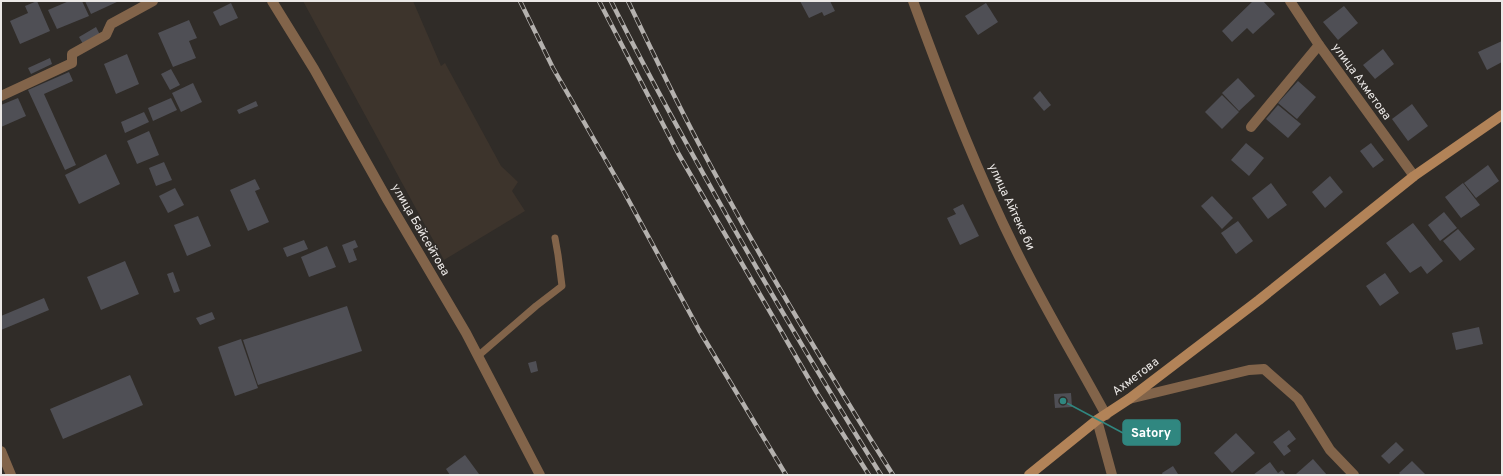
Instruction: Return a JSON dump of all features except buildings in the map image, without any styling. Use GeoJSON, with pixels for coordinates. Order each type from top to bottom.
{"type":"FeatureCollection","features":[{"type":"Feature","properties":{"kind":"main road"},"geometry":{"type":"LineString","coordinates":[[1414,176],[1502,115]]}},
{"type":"Feature","properties":{"kind":"main road","name":"Ахметова"},"geometry":{"type":"LineString","coordinates":[[1029,475],[1097,420],[1129,399],[1259,300],[1414,176]]}},
{"type":"Feature","properties":{"kind":"street"},"geometry":{"type":"LineString","coordinates":[[1,96],[72,63],[72,54],[106,35],[111,24],[153,1]]}},
{"type":"Feature","properties":{"kind":"street","name":"улица Байсейтова"},"geometry":{"type":"LineString","coordinates":[[272,1],[314,69],[387,199],[466,333],[540,475]]}},
{"type":"Feature","properties":{"kind":"street","name":"улица Айтеке би"},"geometry":{"type":"LineString","coordinates":[[913,1],[942,79],[980,173],[1024,266],[1106,415]]}},
{"type":"Feature","properties":{"kind":"street","name":"улица Ахметова"},"geometry":{"type":"LineString","coordinates":[[1290,1],[1319,45],[1414,176]]}},
{"type":"Feature","properties":{"kind":"street"},"geometry":{"type":"LineString","coordinates":[[1251,127],[1319,45]]}},
{"type":"Feature","properties":{"kind":"street"},"geometry":{"type":"LineString","coordinates":[[1129,399],[1249,370],[1264,369],[1298,399],[1330,450],[1354,475]]}},
{"type":"Feature","properties":{"kind":"street"},"geometry":{"type":"LineString","coordinates":[[1097,420],[1112,475]]}},
{"type":"Feature","properties":{"kind":"street"},"geometry":{"type":"LineString","coordinates":[[1,451],[11,475]]}},
{"type":"Feature","properties":{"kind":"lane"},"geometry":{"type":"LineString","coordinates":[[478,356],[536,306],[562,286],[555,238]]}},
{"type":"Feature","properties":{"kind":"shaded area"},"geometry":{"type":"Polygon","coordinates":[[[303,1],[413,1],[441,66],[445,63],[501,166],[518,182],[512,191],[525,211],[444,260],[303,1]]]}},
{"type":"Feature","properties":{"kind":"railway"},"geometry":{"type":"LineString","coordinates":[[520,1],[553,68],[623,190],[699,330],[786,475]]}},
{"type":"Feature","properties":{"kind":"railway"},"geometry":{"type":"LineString","coordinates":[[599,1],[678,153],[817,393],[869,475]]}},
{"type":"Feature","properties":{"kind":"railway"},"geometry":{"type":"LineString","coordinates":[[611,1],[672,117],[736,232],[807,354],[881,475]]}},
{"type":"Feature","properties":{"kind":"railway"},"geometry":{"type":"LineString","coordinates":[[628,1],[690,126],[745,228],[842,394],[893,475]]}},
{"type":"Feature","properties":{"kind":"place","name":"Satory"},"geometry":{"type":"Point","coordinates":[1063,401]}}]}
